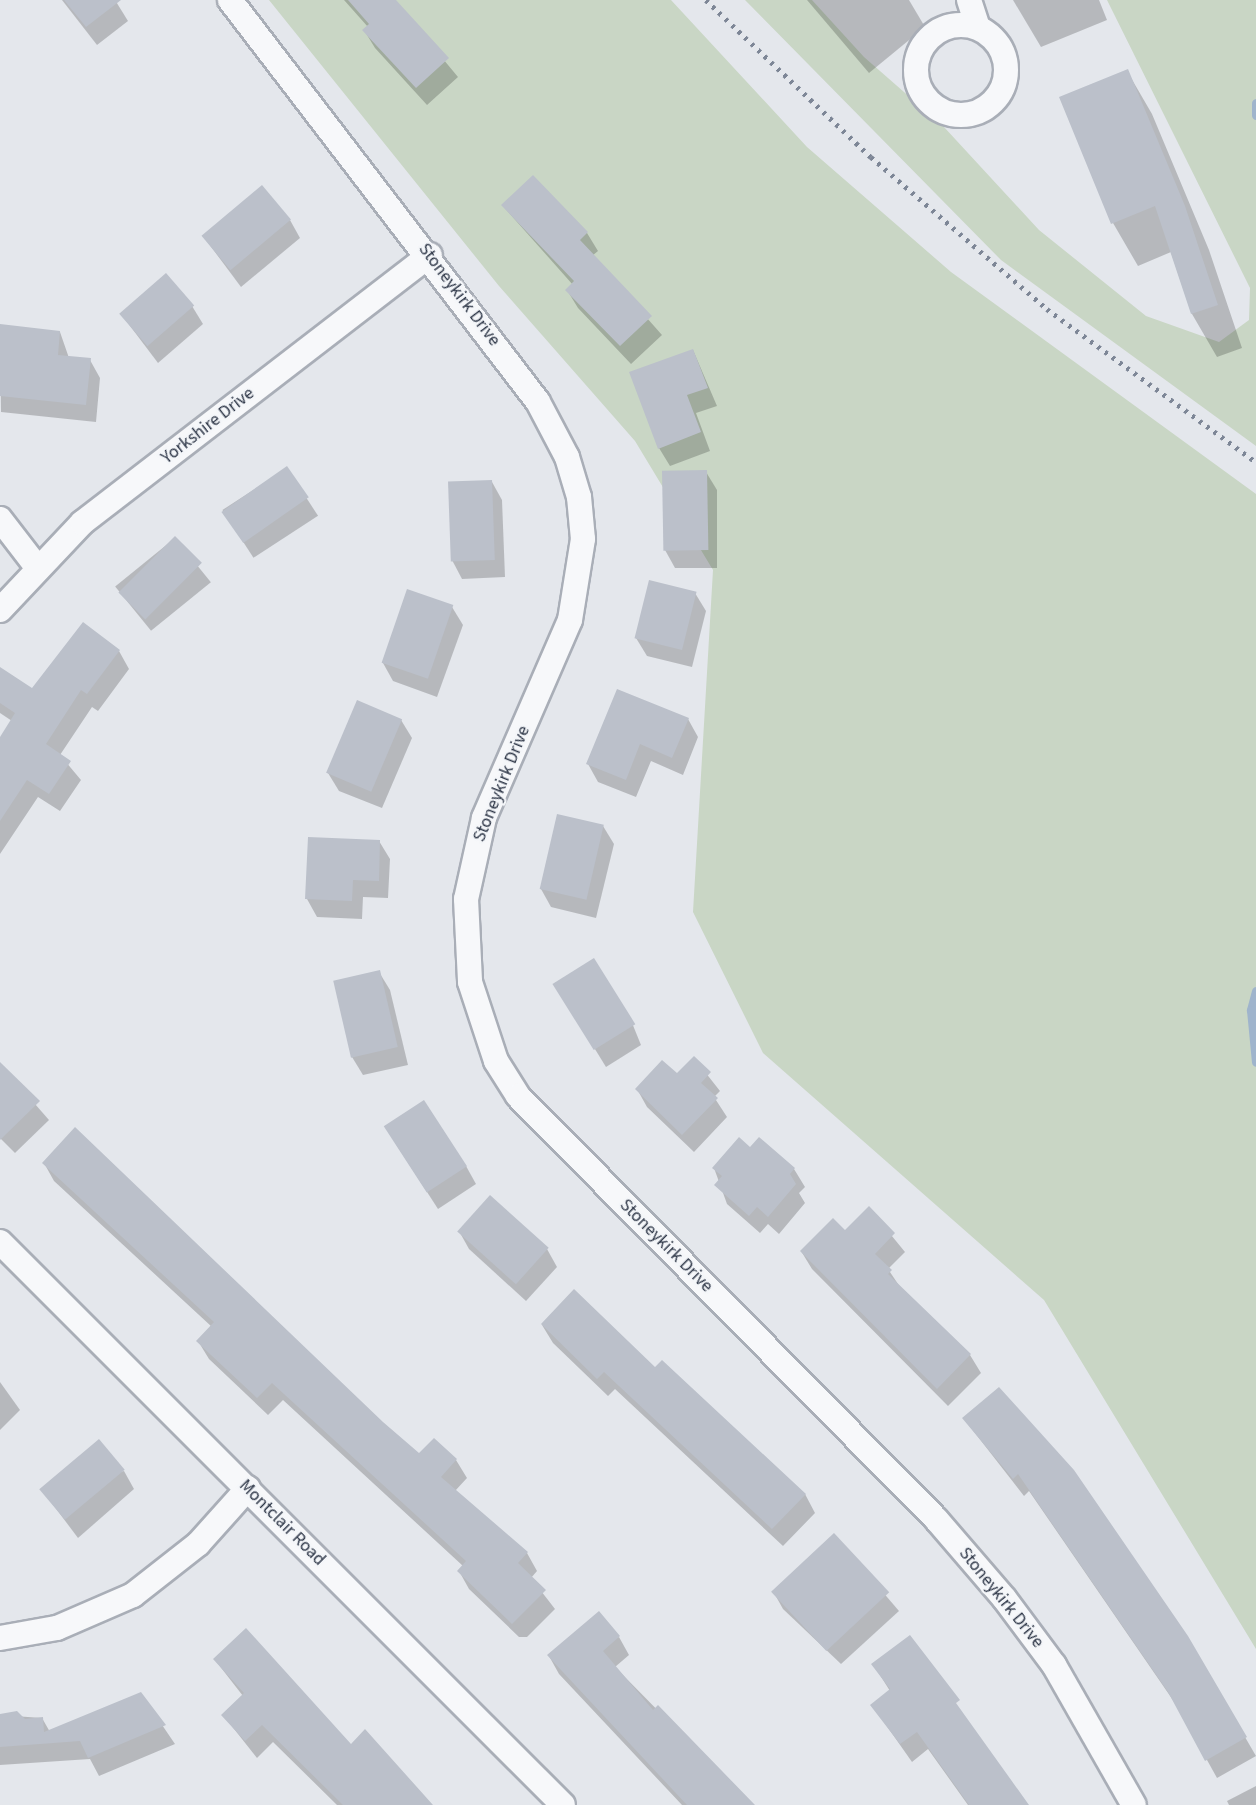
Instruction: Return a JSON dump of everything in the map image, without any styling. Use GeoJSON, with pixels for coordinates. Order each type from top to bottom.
{"type":"FeatureCollection","features":[{"type":"Feature","properties":{"kind":"street","name":"Stoneykirk Drive"},"geometry":{"type":"LineString","coordinates":[[230,0],[430,255],[559,438],[579,497],[583,539],[570,620],[484,818],[472,858],[465,941],[480,1023],[496,1061],[518,1096],[936,1520],[1004,1598],[1054,1665],[1134,1805]]}},
{"type":"Feature","properties":{"kind":"street"},"geometry":{"type":"LineString","coordinates":[[969,0],[977,25]]}},
{"type":"Feature","properties":{"kind":"street","name":"Yorkshire Drive"},"geometry":{"type":"LineString","coordinates":[[0,610],[37,567],[82,523],[430,255]]}},
{"type":"Feature","properties":{"kind":"street"},"geometry":{"type":"LineString","coordinates":[[0,519],[37,567]]}},
{"type":"Feature","properties":{"kind":"street","name":"Montclair Road"},"geometry":{"type":"LineString","coordinates":[[0,1242],[563,1805]]}},
{"type":"Feature","properties":{"kind":"street"},"geometry":{"type":"LineString","coordinates":[[0,1638],[57,1628],[133,1595],[198,1545],[248,1488]]}},
{"type":"Feature","properties":{"kind":"green space"},"geometry":{"type":"Polygon","coordinates":[[[269,0],[671,0],[807,147],[951,272],[1256,494],[1256,1649],[1044,1300],[763,1053],[693,912],[713,570],[635,441],[499,286],[269,0]]]}},
{"type":"Feature","properties":{"kind":"green space"},"geometry":{"type":"Polygon","coordinates":[[[745,0],[812,0],[864,57],[944,127],[1039,230],[1146,316],[1219,342],[1249,320],[1250,288],[1107,0],[1256,0],[1256,446],[1001,260],[745,0]]]}},
{"type":"Feature","properties":{"kind":"building"},"geometry":{"type":"Polygon","coordinates":[[[64,0],[121,0],[86,27],[64,0]]]}},
{"type":"Feature","properties":{"kind":"building"},"geometry":{"type":"Polygon","coordinates":[[[348,0],[396,0],[449,58],[416,88],[362,30],[369,24],[348,0]]]}},
{"type":"Feature","properties":{"kind":"building"},"geometry":{"type":"Polygon","coordinates":[[[1128,69],[1185,206],[1218,305],[1191,314],[1155,206],[1111,224],[1059,97],[1128,69]]]}},
{"type":"Feature","properties":{"kind":"building"},"geometry":{"type":"Polygon","coordinates":[[[533,175],[588,232],[580,240],[652,316],[620,346],[565,290],[574,281],[501,205],[533,175]]]}},
{"type":"Feature","properties":{"kind":"building"},"geometry":{"type":"Polygon","coordinates":[[[262,185],[291,219],[230,270],[201,236],[262,185]]]}},
{"type":"Feature","properties":{"kind":"building"},"geometry":{"type":"Polygon","coordinates":[[[166,273],[194,305],[147,346],[119,314],[166,273]]]}},
{"type":"Feature","properties":{"kind":"building"},"geometry":{"type":"Polygon","coordinates":[[[0,324],[60,331],[58,355],[91,358],[86,405],[0,396],[0,324]]]}},
{"type":"Feature","properties":{"kind":"building"},"geometry":{"type":"Polygon","coordinates":[[[693,349],[708,388],[687,395],[701,432],[658,449],[629,372],[693,349]]]}},
{"type":"Feature","properties":{"kind":"building"},"geometry":{"type":"Polygon","coordinates":[[[287,466],[309,497],[243,543],[221,512],[287,466]]]}},
{"type":"Feature","properties":{"kind":"building"},"geometry":{"type":"Polygon","coordinates":[[[707,470],[708,550],[663,551],[662,471],[707,470]]]}},
{"type":"Feature","properties":{"kind":"building"},"geometry":{"type":"Polygon","coordinates":[[[492,480],[495,560],[451,561],[448,482],[492,480]]]}},
{"type":"Feature","properties":{"kind":"building"},"geometry":{"type":"Polygon","coordinates":[[[175,536],[202,563],[145,619],[118,593],[175,536]]]}},
{"type":"Feature","properties":{"kind":"building"},"geometry":{"type":"Polygon","coordinates":[[[649,580],[697,592],[682,650],[634,638],[649,580]]]}},
{"type":"Feature","properties":{"kind":"building"},"geometry":{"type":"Polygon","coordinates":[[[407,589],[453,605],[428,679],[382,663],[407,589]]]}},
{"type":"Feature","properties":{"kind":"building"},"geometry":{"type":"Polygon","coordinates":[[[83,622],[120,650],[87,694],[81,690],[46,744],[71,761],[49,794],[27,780],[0,821],[0,737],[15,713],[0,703],[0,667],[32,688],[83,622]]]}},
{"type":"Feature","properties":{"kind":"building"},"geometry":{"type":"Polygon","coordinates":[[[617,689],[689,718],[672,758],[640,744],[626,780],[586,764],[617,689]]]}},
{"type":"Feature","properties":{"kind":"building"},"geometry":{"type":"Polygon","coordinates":[[[357,700],[402,719],[371,792],[326,773],[357,700]]]}},
{"type":"Feature","properties":{"kind":"building"},"geometry":{"type":"Polygon","coordinates":[[[557,814],[604,825],[586,900],[540,889],[557,814]]]}},
{"type":"Feature","properties":{"kind":"building"},"geometry":{"type":"Polygon","coordinates":[[[308,837],[380,840],[379,881],[353,880],[352,901],[305,899],[308,837]]]}},
{"type":"Feature","properties":{"kind":"building"},"geometry":{"type":"Polygon","coordinates":[[[594,958],[635,1024],[594,1050],[552,984],[594,958]]]}},
{"type":"Feature","properties":{"kind":"building"},"geometry":{"type":"Polygon","coordinates":[[[380,970],[398,1047],[351,1058],[333,981],[380,970]]]}},
{"type":"Feature","properties":{"kind":"building"},"geometry":{"type":"Polygon","coordinates":[[[694,1056],[711,1072],[701,1083],[718,1098],[682,1135],[635,1089],[662,1060],[677,1073],[694,1056]]]}},
{"type":"Feature","properties":{"kind":"building"},"geometry":{"type":"Polygon","coordinates":[[[0,1062],[40,1101],[0,1140],[0,1062]]]}},
{"type":"Feature","properties":{"kind":"building"},"geometry":{"type":"Polygon","coordinates":[[[424,1100],[467,1166],[427,1192],[384,1126],[424,1100]]]}},
{"type":"Feature","properties":{"kind":"building"},"geometry":{"type":"Polygon","coordinates":[[[75,1127],[383,1422],[419,1453],[434,1438],[457,1459],[441,1477],[528,1552],[518,1563],[546,1590],[512,1624],[457,1571],[466,1561],[272,1383],[257,1398],[196,1341],[214,1322],[42,1163],[75,1127]]]}},
{"type":"Feature","properties":{"kind":"building"},"geometry":{"type":"Polygon","coordinates":[[[739,1137],[750,1147],[759,1137],[795,1168],[790,1174],[796,1184],[768,1217],[757,1207],[749,1216],[714,1185],[722,1176],[712,1168],[739,1137]]]}},
{"type":"Feature","properties":{"kind":"building"},"geometry":{"type":"Polygon","coordinates":[[[490,1195],[549,1248],[516,1284],[457,1231],[490,1195]]]}},
{"type":"Feature","properties":{"kind":"building"},"geometry":{"type":"Polygon","coordinates":[[[869,1206],[895,1233],[875,1254],[892,1270],[888,1274],[971,1354],[937,1389],[800,1251],[833,1218],[845,1230],[869,1206]]]}},
{"type":"Feature","properties":{"kind":"building"},"geometry":{"type":"Polygon","coordinates":[[[574,1289],[655,1367],[662,1360],[806,1494],[772,1529],[604,1372],[597,1379],[541,1324],[574,1289]]]}},
{"type":"Feature","properties":{"kind":"building"},"geometry":{"type":"Polygon","coordinates":[[[999,1387],[1074,1470],[1188,1636],[1247,1737],[1205,1761],[1168,1692],[1018,1474],[1013,1479],[962,1418],[999,1387]]]}},
{"type":"Feature","properties":{"kind":"building"},"geometry":{"type":"Polygon","coordinates":[[[99,1439],[125,1470],[65,1520],[39,1489],[99,1439]]]}},
{"type":"Feature","properties":{"kind":"building"},"geometry":{"type":"Polygon","coordinates":[[[834,1533],[889,1592],[826,1651],[771,1592],[834,1533]]]}},
{"type":"Feature","properties":{"kind":"building"},"geometry":{"type":"Polygon","coordinates":[[[599,1611],[620,1636],[603,1651],[653,1710],[658,1705],[755,1805],[687,1805],[547,1655],[599,1611]]]}},
{"type":"Feature","properties":{"kind":"building"},"geometry":{"type":"Polygon","coordinates":[[[246,1628],[351,1744],[365,1729],[433,1805],[343,1805],[262,1725],[245,1741],[221,1715],[244,1693],[213,1659],[246,1628]]]}},
{"type":"Feature","properties":{"kind":"building"},"geometry":{"type":"Polygon","coordinates":[[[910,1635],[960,1700],[956,1703],[1029,1805],[969,1805],[917,1732],[900,1744],[870,1705],[890,1689],[871,1664],[910,1635]]]}},
{"type":"Feature","properties":{"kind":"building"},"geometry":{"type":"Polygon","coordinates":[[[141,1692],[166,1725],[88,1758],[80,1741],[0,1747],[0,1714],[17,1711],[25,1719],[43,1717],[44,1732],[141,1692]]]}},
{"type":"Feature","properties":{"kind":"waterway"},"geometry":{"type":"LineString","coordinates":[[1256,103],[1256,115]]}},
{"type":"Feature","properties":{"kind":"waterway"},"geometry":{"type":"LineString","coordinates":[[1256,991],[1251,1010],[1256,1062]]}},
{"type":"Feature","properties":{"kind":"railway"},"geometry":{"type":"LineString","coordinates":[[706,0],[871,157],[1047,309],[1256,462]]}}]}
